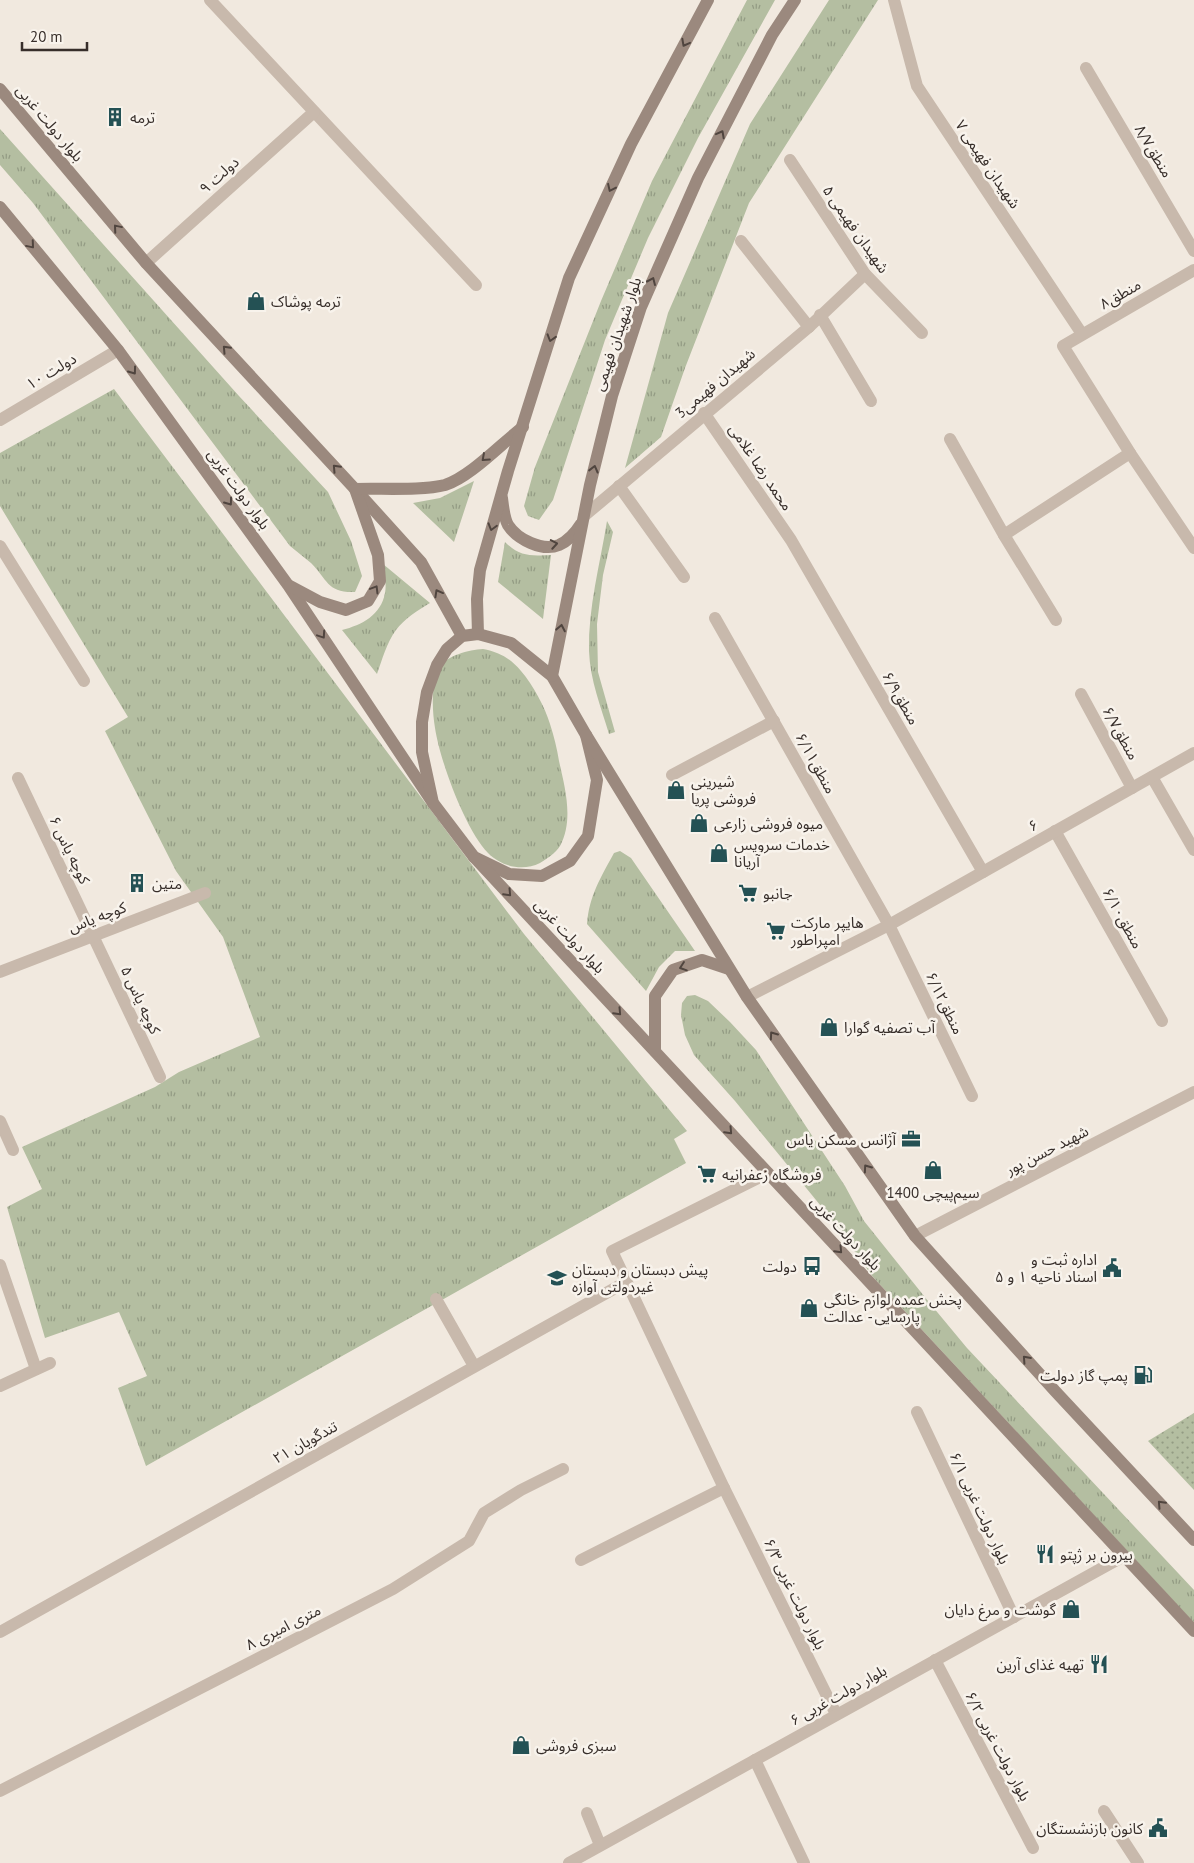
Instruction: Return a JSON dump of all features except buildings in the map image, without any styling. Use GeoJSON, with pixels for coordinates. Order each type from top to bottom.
{"type":"FeatureCollection","features":[{"type":"Feature","properties":{"kind":"main road"},"geometry":{"type":"LineString","coordinates":[[478,634],[477,599],[480,570],[501,496],[570,278],[631,144],[708,0]]}},
{"type":"Feature","properties":{"kind":"main road","name":"بلوار شهیدان فهیمی"},"geometry":{"type":"LineString","coordinates":[[552,676],[583,519],[612,396],[641,307],[698,178],[772,35],[795,0]]}},
{"type":"Feature","properties":{"kind":"main road","name":"بلوار دولت غربی"},"geometry":{"type":"LineString","coordinates":[[0,88],[146,263],[355,488],[421,562],[462,636]]}},
{"type":"Feature","properties":{"kind":"main road","name":"بلوار دولت غربی"},"geometry":{"type":"LineString","coordinates":[[0,207],[118,350],[288,585],[433,803],[474,857],[1194,1631]]}},
{"type":"Feature","properties":{"kind":"main road"},"geometry":{"type":"LineString","coordinates":[[288,585],[320,602],[346,610],[368,601],[380,581],[378,555],[355,488],[419,488],[444,485],[468,474],[523,427]]}},
{"type":"Feature","properties":{"kind":"main road"},"geometry":{"type":"LineString","coordinates":[[501,496],[507,523],[513,532],[534,546],[558,545],[576,532],[583,519]]}},
{"type":"Feature","properties":{"kind":"main road"},"geometry":{"type":"LineString","coordinates":[[433,803],[422,752],[422,722],[427,692],[437,665],[448,649],[462,636],[478,634],[512,643],[552,676],[586,735],[747,997],[915,1236],[1055,1391],[1194,1540]]}},
{"type":"Feature","properties":{"kind":"main road"},"geometry":{"type":"LineString","coordinates":[[474,857],[509,874],[542,876],[570,861],[588,836],[595,803],[597,780],[586,735]]}},
{"type":"Feature","properties":{"kind":"main road"},"geometry":{"type":"LineString","coordinates":[[655,1051],[655,996],[673,970],[702,960],[729,969]]}},
{"type":"Feature","properties":{"kind":"street"},"geometry":{"type":"LineString","coordinates":[[210,0],[476,285]]}},
{"type":"Feature","properties":{"kind":"street","name":"شهیدان فهیمی ۷"},"geometry":{"type":"LineString","coordinates":[[894,0],[917,86],[1082,334]]}},
{"type":"Feature","properties":{"kind":"street","name":"منطق۸/۷"},"geometry":{"type":"LineString","coordinates":[[1086,68],[1194,251]]}},
{"type":"Feature","properties":{"kind":"street","name":"۹ دولت"},"geometry":{"type":"LineString","coordinates":[[146,263],[314,112]]}},
{"type":"Feature","properties":{"kind":"street","name":"شهیدان فهیمی ۵"},"geometry":{"type":"LineString","coordinates":[[790,160],[865,274],[922,333]]}},
{"type":"Feature","properties":{"kind":"street"},"geometry":{"type":"LineString","coordinates":[[741,241],[808,327]]}},
{"type":"Feature","properties":{"kind":"street","name":"منطق۸"},"geometry":{"type":"LineString","coordinates":[[1130,453],[1063,346],[1193,273]]}},
{"type":"Feature","properties":{"kind":"street","name":"3شهیدان فهیمی"},"geometry":{"type":"LineString","coordinates":[[583,519],[704,413],[808,327],[865,274]]}},
{"type":"Feature","properties":{"kind":"street"},"geometry":{"type":"LineString","coordinates":[[820,315],[871,401]]}},
{"type":"Feature","properties":{"kind":"street","name":"۱۰ دولت"},"geometry":{"type":"LineString","coordinates":[[0,420],[118,350]]}},
{"type":"Feature","properties":{"kind":"street","name":"محمد رضا غلامی"},"geometry":{"type":"LineString","coordinates":[[704,413],[791,540]]}},
{"type":"Feature","properties":{"kind":"street"},"geometry":{"type":"LineString","coordinates":[[950,439],[1004,535],[1056,620]]}},
{"type":"Feature","properties":{"kind":"street"},"geometry":{"type":"LineString","coordinates":[[1004,535],[1130,453],[1194,548]]}},
{"type":"Feature","properties":{"kind":"street"},"geometry":{"type":"LineString","coordinates":[[619,486],[684,577]]}},
{"type":"Feature","properties":{"kind":"street","name":"منطق۶/۹"},"geometry":{"type":"LineString","coordinates":[[791,540],[983,872]]}},
{"type":"Feature","properties":{"kind":"street"},"geometry":{"type":"LineString","coordinates":[[0,546],[84,681]]}},
{"type":"Feature","properties":{"kind":"street","name":"منطق۶/۱۱"},"geometry":{"type":"LineString","coordinates":[[715,618],[889,925]]}},
{"type":"Feature","properties":{"kind":"street","name":"منطق۶/۷"},"geometry":{"type":"LineString","coordinates":[[1081,694],[1132,788]]}},
{"type":"Feature","properties":{"kind":"street"},"geometry":{"type":"LineString","coordinates":[[672,775],[774,721]]}},
{"type":"Feature","properties":{"kind":"street","name":"۶"},"geometry":{"type":"LineString","coordinates":[[747,997],[889,925],[1194,753]]}},
{"type":"Feature","properties":{"kind":"street"},"geometry":{"type":"LineString","coordinates":[[1152,777],[1194,850]]}},
{"type":"Feature","properties":{"kind":"street","name":"کوچه یاس ۶"},"geometry":{"type":"LineString","coordinates":[[18,778],[94,936]]}},
{"type":"Feature","properties":{"kind":"street","name":"منطق۶/۱۰"},"geometry":{"type":"LineString","coordinates":[[1055,831],[1162,1021]]}},
{"type":"Feature","properties":{"kind":"street","name":"کوچه یاس"},"geometry":{"type":"LineString","coordinates":[[0,972],[205,893]]}},
{"type":"Feature","properties":{"kind":"street","name":"منطق۶/۱۲"},"geometry":{"type":"LineString","coordinates":[[889,925],[972,1096]]}},
{"type":"Feature","properties":{"kind":"street","name":"کوچه یاس ۵"},"geometry":{"type":"LineString","coordinates":[[94,936],[160,1077]]}},
{"type":"Feature","properties":{"kind":"street","name":"شهید حسن پور"},"geometry":{"type":"LineString","coordinates":[[915,1236],[1194,1092]]}},
{"type":"Feature","properties":{"kind":"street"},"geometry":{"type":"LineString","coordinates":[[0,1121],[13,1150]]}},
{"type":"Feature","properties":{"kind":"street","name":"بلوار دولت غربی ۶/۳"},"geometry":{"type":"LineString","coordinates":[[768,1173],[612,1251],[724,1488],[836,1714]]}},
{"type":"Feature","properties":{"kind":"street"},"geometry":{"type":"LineString","coordinates":[[0,1264],[6,1300],[36,1369]]}},
{"type":"Feature","properties":{"kind":"street","name":"۲۱ تندگویان"},"geometry":{"type":"LineString","coordinates":[[0,1632],[626,1282]]}},
{"type":"Feature","properties":{"kind":"street"},"geometry":{"type":"LineString","coordinates":[[436,1299],[474,1366]]}},
{"type":"Feature","properties":{"kind":"street"},"geometry":{"type":"LineString","coordinates":[[0,1386],[50,1363]]}},
{"type":"Feature","properties":{"kind":"street","name":"بلوار دولت غربی ۶/۱"},"geometry":{"type":"LineString","coordinates":[[917,1412],[1014,1617]]}},
{"type":"Feature","properties":{"kind":"street","name":"۸ متری امیری"},"geometry":{"type":"LineString","coordinates":[[0,1791],[393,1589],[469,1541],[484,1513],[521,1490],[563,1469]]}},
{"type":"Feature","properties":{"kind":"street"},"geometry":{"type":"LineString","coordinates":[[582,1560],[724,1488]]}},
{"type":"Feature","properties":{"kind":"street","name":"بلوار دولت غربی ۶"},"geometry":{"type":"LineString","coordinates":[[568,1863],[1124,1556]]}},
{"type":"Feature","properties":{"kind":"street","name":"بلوار دولت غربی ۶/۲"},"geometry":{"type":"LineString","coordinates":[[935,1660],[1033,1848]]}},
{"type":"Feature","properties":{"kind":"street"},"geometry":{"type":"LineString","coordinates":[[755,1760],[804,1863]]}},
{"type":"Feature","properties":{"kind":"street"},"geometry":{"type":"LineString","coordinates":[[1104,1811],[1138,1863]]}},
{"type":"Feature","properties":{"kind":"street"},"geometry":{"type":"LineString","coordinates":[[587,1813],[600,1845]]}},
{"type":"Feature","properties":{"kind":"green space"},"geometry":{"type":"Polygon","coordinates":[[[747,0],[775,0],[698,138],[648,238],[605,340],[553,500],[539,520],[528,516],[524,506],[535,467],[601,301],[652,181],[747,0]]]}},
{"type":"Feature","properties":{"kind":"green space"},"geometry":{"type":"Polygon","coordinates":[[[829,0],[878,0],[749,203],[685,368],[661,437],[625,468],[668,313],[750,124],[829,0]]]}},
{"type":"Feature","properties":{"kind":"green space"},"geometry":{"type":"Polygon","coordinates":[[[0,129],[239,396],[328,492],[351,541],[362,576],[355,592],[346,592],[333,588],[311,563],[290,546],[33,203],[0,165],[0,129]]]}},
{"type":"Feature","properties":{"kind":"green space"},"geometry":{"type":"Polygon","coordinates":[[[114,389],[524,934],[687,1131],[674,1139],[686,1163],[146,1466],[118,1388],[147,1376],[119,1312],[45,1338],[7,1207],[42,1189],[22,1147],[155,1087],[179,1072],[260,1037],[223,937],[176,871],[105,731],[128,717],[0,506],[0,453],[114,389]]]}},
{"type":"Feature","properties":{"kind":"green space"},"geometry":{"type":"Polygon","coordinates":[[[474,481],[454,542],[413,503],[440,498],[474,481]]]}},
{"type":"Feature","properties":{"kind":"green space"},"geometry":{"type":"Polygon","coordinates":[[[607,521],[613,532],[603,575],[597,624],[598,672],[615,732],[609,734],[599,704],[589,651],[592,602],[607,521]]]}},
{"type":"Feature","properties":{"kind":"green space"},"geometry":{"type":"Polygon","coordinates":[[[505,542],[521,553],[537,556],[551,555],[543,619],[498,582],[505,542]]]}},
{"type":"Feature","properties":{"kind":"green space"},"geometry":{"type":"Polygon","coordinates":[[[383,564],[430,603],[407,618],[396,630],[387,646],[377,674],[342,630],[370,618],[383,601],[386,582],[383,564]]]}},
{"type":"Feature","properties":{"kind":"green space"},"geometry":{"type":"Polygon","coordinates":[[[483,649],[499,654],[517,666],[534,689],[545,711],[555,742],[566,793],[567,826],[558,849],[545,860],[533,866],[519,867],[505,864],[493,858],[479,842],[462,812],[448,776],[438,742],[434,721],[433,698],[436,676],[439,669],[442,664],[452,657],[465,652],[483,649]]]}},
{"type":"Feature","properties":{"kind":"green space"},"geometry":{"type":"Polygon","coordinates":[[[620,851],[631,858],[695,951],[675,951],[659,967],[646,991],[587,924],[590,904],[596,887],[614,853],[620,851]]]}},
{"type":"Feature","properties":{"kind":"green space"},"geometry":{"type":"Polygon","coordinates":[[[695,995],[708,1001],[756,1050],[845,1186],[864,1221],[967,1348],[1194,1590],[1194,1623],[873,1277],[825,1211],[735,1101],[694,1055],[685,1035],[681,1015],[682,1003],[687,996],[695,995]]]}},
{"type":"Feature","properties":{"kind":"green space"},"geometry":{"type":"Polygon","coordinates":[[[1194,1413],[1194,1490],[1148,1441],[1194,1413]]]}},
{"type":"Feature","properties":{"kind":"place","name":"ترمه"},"geometry":{"type":"Point","coordinates":[115,117]}},
{"type":"Feature","properties":{"kind":"place","name":"ترمه پوشاک"},"geometry":{"type":"Point","coordinates":[256,301]}},
{"type":"Feature","properties":{"kind":"place","name":"شیرینی فروشی پریا"},"geometry":{"type":"Point","coordinates":[676,790]}},
{"type":"Feature","properties":{"kind":"place","name":"میوه فروشی زارعی"},"geometry":{"type":"Point","coordinates":[699,823]}},
{"type":"Feature","properties":{"kind":"place","name":"خدمات سرویس آریانا"},"geometry":{"type":"Point","coordinates":[719,853]}},
{"type":"Feature","properties":{"kind":"place","name":"متین"},"geometry":{"type":"Point","coordinates":[137,883]}},
{"type":"Feature","properties":{"kind":"place","name":"جانبو"},"geometry":{"type":"Point","coordinates":[748,893]}},
{"type":"Feature","properties":{"kind":"place","name":"هایپر مارکت امپراطور"},"geometry":{"type":"Point","coordinates":[776,931]}},
{"type":"Feature","properties":{"kind":"place","name":"آب تصفیه گوارا"},"geometry":{"type":"Point","coordinates":[829,1027]}},
{"type":"Feature","properties":{"kind":"place","name":"آژانس مسکن یاس"},"geometry":{"type":"Point","coordinates":[911,1139]}},
{"type":"Feature","properties":{"kind":"place","name":"سیم‌پیچی 1400"},"geometry":{"type":"Point","coordinates":[933,1170]}},
{"type":"Feature","properties":{"kind":"place","name":"فروشگاه زعفرانیه"},"geometry":{"type":"Point","coordinates":[707,1174]}},
{"type":"Feature","properties":{"kind":"place","name":"دولت"},"geometry":{"type":"Point","coordinates":[812,1266]}},
{"type":"Feature","properties":{"kind":"place","name":"اداره ثبت و اسناد ناحیه ۱ و ۵"},"geometry":{"type":"Point","coordinates":[1112,1268]}},
{"type":"Feature","properties":{"kind":"place","name":"پیش دبستان و دبستان غیردولتی آوازه"},"geometry":{"type":"Point","coordinates":[557,1278]}},
{"type":"Feature","properties":{"kind":"place","name":"پخش عمده لوازم خانگی پارسایی - عدالت"},"geometry":{"type":"Point","coordinates":[809,1308]}},
{"type":"Feature","properties":{"kind":"place","name":"پمپ گاز دولت"},"geometry":{"type":"Point","coordinates":[1143,1375]}},
{"type":"Feature","properties":{"kind":"place","name":"بیرون بر ژپتو"},"geometry":{"type":"Point","coordinates":[1045,1554]}},
{"type":"Feature","properties":{"kind":"place","name":"گوشت و مرغ دایان"},"geometry":{"type":"Point","coordinates":[1071,1609]}},
{"type":"Feature","properties":{"kind":"place","name":"تهیه غذای آرین"},"geometry":{"type":"Point","coordinates":[1099,1664]}},
{"type":"Feature","properties":{"kind":"place","name":"سبزی فروشی"},"geometry":{"type":"Point","coordinates":[521,1745]}},
{"type":"Feature","properties":{"kind":"place","name":"کانون بازنشستگان"},"geometry":{"type":"Point","coordinates":[1158,1828]}}]}
